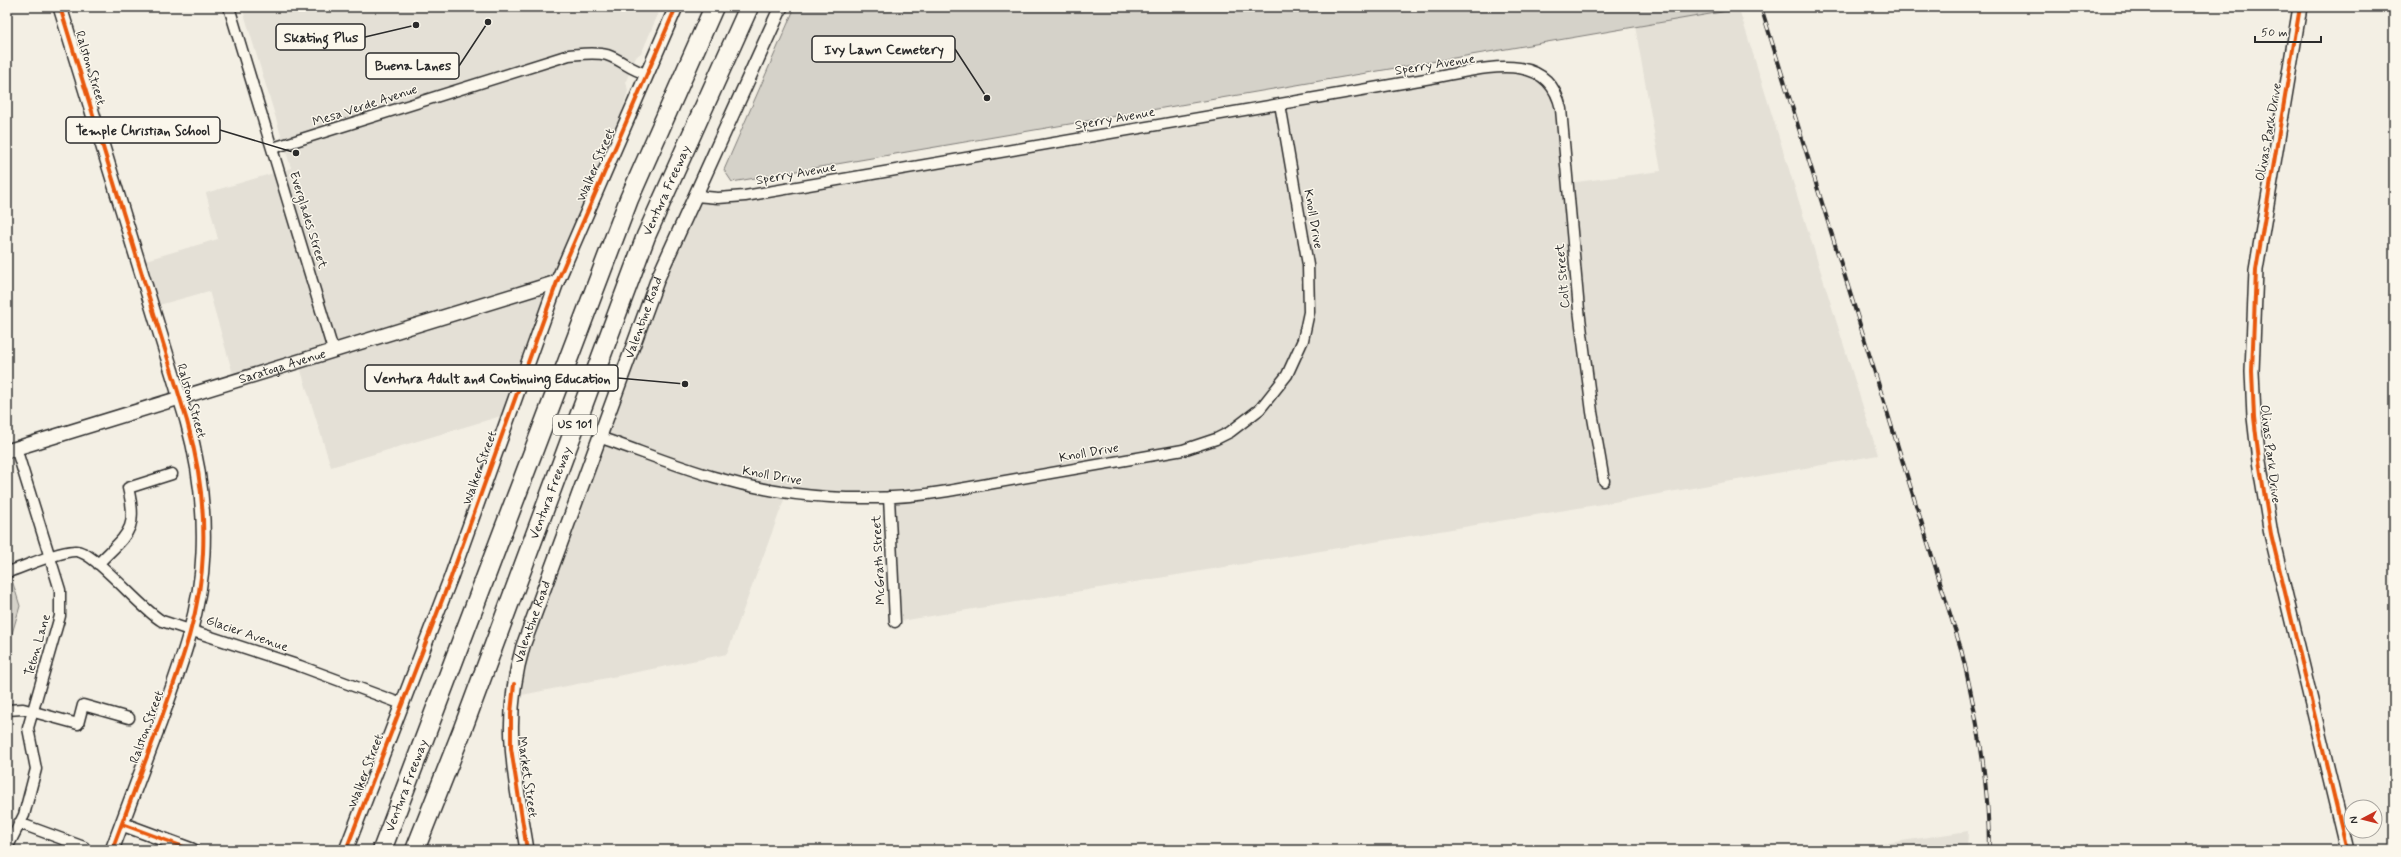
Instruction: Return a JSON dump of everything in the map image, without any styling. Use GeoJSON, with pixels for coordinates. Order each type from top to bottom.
{"type":"FeatureCollection","features":[{"type":"Feature","properties":{"kind":"highway","name":"Ventura Freeway"},"geometry":{"type":"LineString","coordinates":[[382,850],[626,206],[714,7]]}},
{"type":"Feature","properties":{"kind":"highway","name":"Ventura Freeway"},"geometry":{"type":"LineString","coordinates":[[415,850],[462,731],[646,236],[749,7]]}},
{"type":"Feature","properties":{"kind":"street","name":"Ralston Street"},"geometry":{"type":"LineString","coordinates":[[60,7],[194,447],[202,511],[203,554],[192,629],[181,664],[112,850]]}},
{"type":"Feature","properties":{"kind":"street","name":"Everglades Street"},"geometry":{"type":"LineString","coordinates":[[229,7],[333,350]]}},
{"type":"Feature","properties":{"kind":"street","name":"Walker Street"},"geometry":{"type":"LineString","coordinates":[[346,850],[451,577],[557,282],[676,7]]}},
{"type":"Feature","properties":{"kind":"street","name":"Valentine Road"},"geometry":{"type":"LineString","coordinates":[[514,684],[529,628],[658,278],[781,7]]}},
{"type":"Feature","properties":{"kind":"street","name":"Olivas Park Drive"},"geometry":{"type":"LineString","coordinates":[[2300,7],[2256,270],[2252,364],[2254,417],[2259,461],[2271,534],[2347,850]]}},
{"type":"Feature","properties":{"kind":"street","name":"Mesa Verde Avenue"},"geometry":{"type":"LineString","coordinates":[[273,148],[569,55],[608,55],[634,71],[647,74]]}},
{"type":"Feature","properties":{"kind":"street","name":"Sperry Avenue"},"geometry":{"type":"LineString","coordinates":[[696,196],[718,198],[745,196],[1504,66],[1523,68],[1538,74]]}},
{"type":"Feature","properties":{"kind":"street","name":"Colt Street"},"geometry":{"type":"LineString","coordinates":[[1538,74],[1551,85],[1561,109],[1579,310],[1592,412],[1604,481]]}},
{"type":"Feature","properties":{"kind":"street","name":"Knoll Drive"},"geometry":{"type":"LineString","coordinates":[[599,437],[714,477],[758,488],[817,496],[889,497],[940,492],[1183,450],[1216,439],[1230,432],[1260,409],[1279,387],[1293,364],[1303,340],[1309,312],[1308,265],[1280,104]]}},
{"type":"Feature","properties":{"kind":"street","name":"Saratoga Avenue"},"geometry":{"type":"LineString","coordinates":[[12,450],[557,282]]}},
{"type":"Feature","properties":{"kind":"street","name":"Teton Lane"},"geometry":{"type":"LineString","coordinates":[[7,848],[19,823],[36,769],[28,735],[33,711],[61,609],[60,590],[12,450]]}},
{"type":"Feature","properties":{"kind":"street"},"geometry":{"type":"LineString","coordinates":[[98,564],[126,536],[133,518],[128,488],[172,474]]}},
{"type":"Feature","properties":{"kind":"street","name":"McGrath Street"},"geometry":{"type":"LineString","coordinates":[[889,497],[895,622]]}},
{"type":"Feature","properties":{"kind":"street","name":"Glacier Avenue"},"geometry":{"type":"LineString","coordinates":[[10,571],[76,551],[90,555],[153,616],[162,621],[192,629],[402,704]]}},
{"type":"Feature","properties":{"kind":"street","name":"Market Street"},"geometry":{"type":"LineString","coordinates":[[514,684],[511,713],[511,748],[527,850]]}},
{"type":"Feature","properties":{"kind":"street"},"geometry":{"type":"LineString","coordinates":[[7,710],[18,708],[78,724],[83,705],[129,718]]}},
{"type":"Feature","properties":{"kind":"street"},"geometry":{"type":"LineString","coordinates":[[19,823],[84,847]]}},
{"type":"Feature","properties":{"kind":"street"},"geometry":{"type":"LineString","coordinates":[[122,824],[192,850]]}},
{"type":"Feature","properties":{"kind":"shaded area"},"geometry":{"type":"Polygon","coordinates":[[[242,7],[661,7],[642,52],[636,57],[626,81],[628,91],[603,175],[511,413],[331,467],[298,361],[235,381],[209,291],[152,307],[139,262],[218,239],[206,193],[291,168],[242,7]]]}},
{"type":"Feature","properties":{"kind":"shaded area"},"geometry":{"type":"Polygon","coordinates":[[[795,7],[1739,7],[1739,9],[732,182],[724,170],[795,7]]]}},
{"type":"Feature","properties":{"kind":"shaded area"},"geometry":{"type":"Polygon","coordinates":[[[1739,9],[1878,455],[1608,503],[895,622],[889,497],[787,492],[727,654],[512,697],[518,664],[696,196],[707,198],[1280,104],[1523,68],[1555,91],[1569,183],[1661,171],[1635,26],[1739,9]]]}},
{"type":"Feature","properties":{"kind":"shaded area"},"geometry":{"type":"Polygon","coordinates":[[[7,564],[20,606],[7,651],[7,564]]]}},
{"type":"Feature","properties":{"kind":"shaded area"},"geometry":{"type":"Polygon","coordinates":[[[1968,831],[1967,850],[1847,850],[1882,844],[1968,831]]]}},
{"type":"Feature","properties":{"kind":"railway"},"geometry":{"type":"LineString","coordinates":[[1761,7],[1961,649],[1981,749],[1987,799],[1989,850]]}},
{"type":"Feature","properties":{"kind":"cycle path"},"geometry":{"type":"LineString","coordinates":[[60,7],[187,421],[198,470],[203,519],[203,553],[194,618],[168,701],[112,850]]}},
{"type":"Feature","properties":{"kind":"cycle path"},"geometry":{"type":"LineString","coordinates":[[346,850],[451,577],[557,282],[676,7]]}},
{"type":"Feature","properties":{"kind":"cycle path"},"geometry":{"type":"LineString","coordinates":[[2300,7],[2256,270],[2252,371],[2254,417],[2259,461],[2271,534],[2347,850]]}},
{"type":"Feature","properties":{"kind":"cycle path"},"geometry":{"type":"LineString","coordinates":[[514,684],[511,713],[511,748],[527,850]]}},
{"type":"Feature","properties":{"kind":"cycle path"},"geometry":{"type":"LineString","coordinates":[[122,824],[192,850]]}},
{"type":"Feature","properties":{"kind":"place","name":"Buena Lanes"},"geometry":{"type":"Point","coordinates":[488,22]}},
{"type":"Feature","properties":{"kind":"place","name":"Skating Plus"},"geometry":{"type":"Point","coordinates":[416,25]}},
{"type":"Feature","properties":{"kind":"place","name":"Ivy Lawn Cemetery"},"geometry":{"type":"Point","coordinates":[987,98]}},
{"type":"Feature","properties":{"kind":"place","name":"Temple Christian School"},"geometry":{"type":"Point","coordinates":[296,153]}},
{"type":"Feature","properties":{"kind":"place","name":"Ventura Adult and Continuing Education"},"geometry":{"type":"Point","coordinates":[685,384]}}]}
